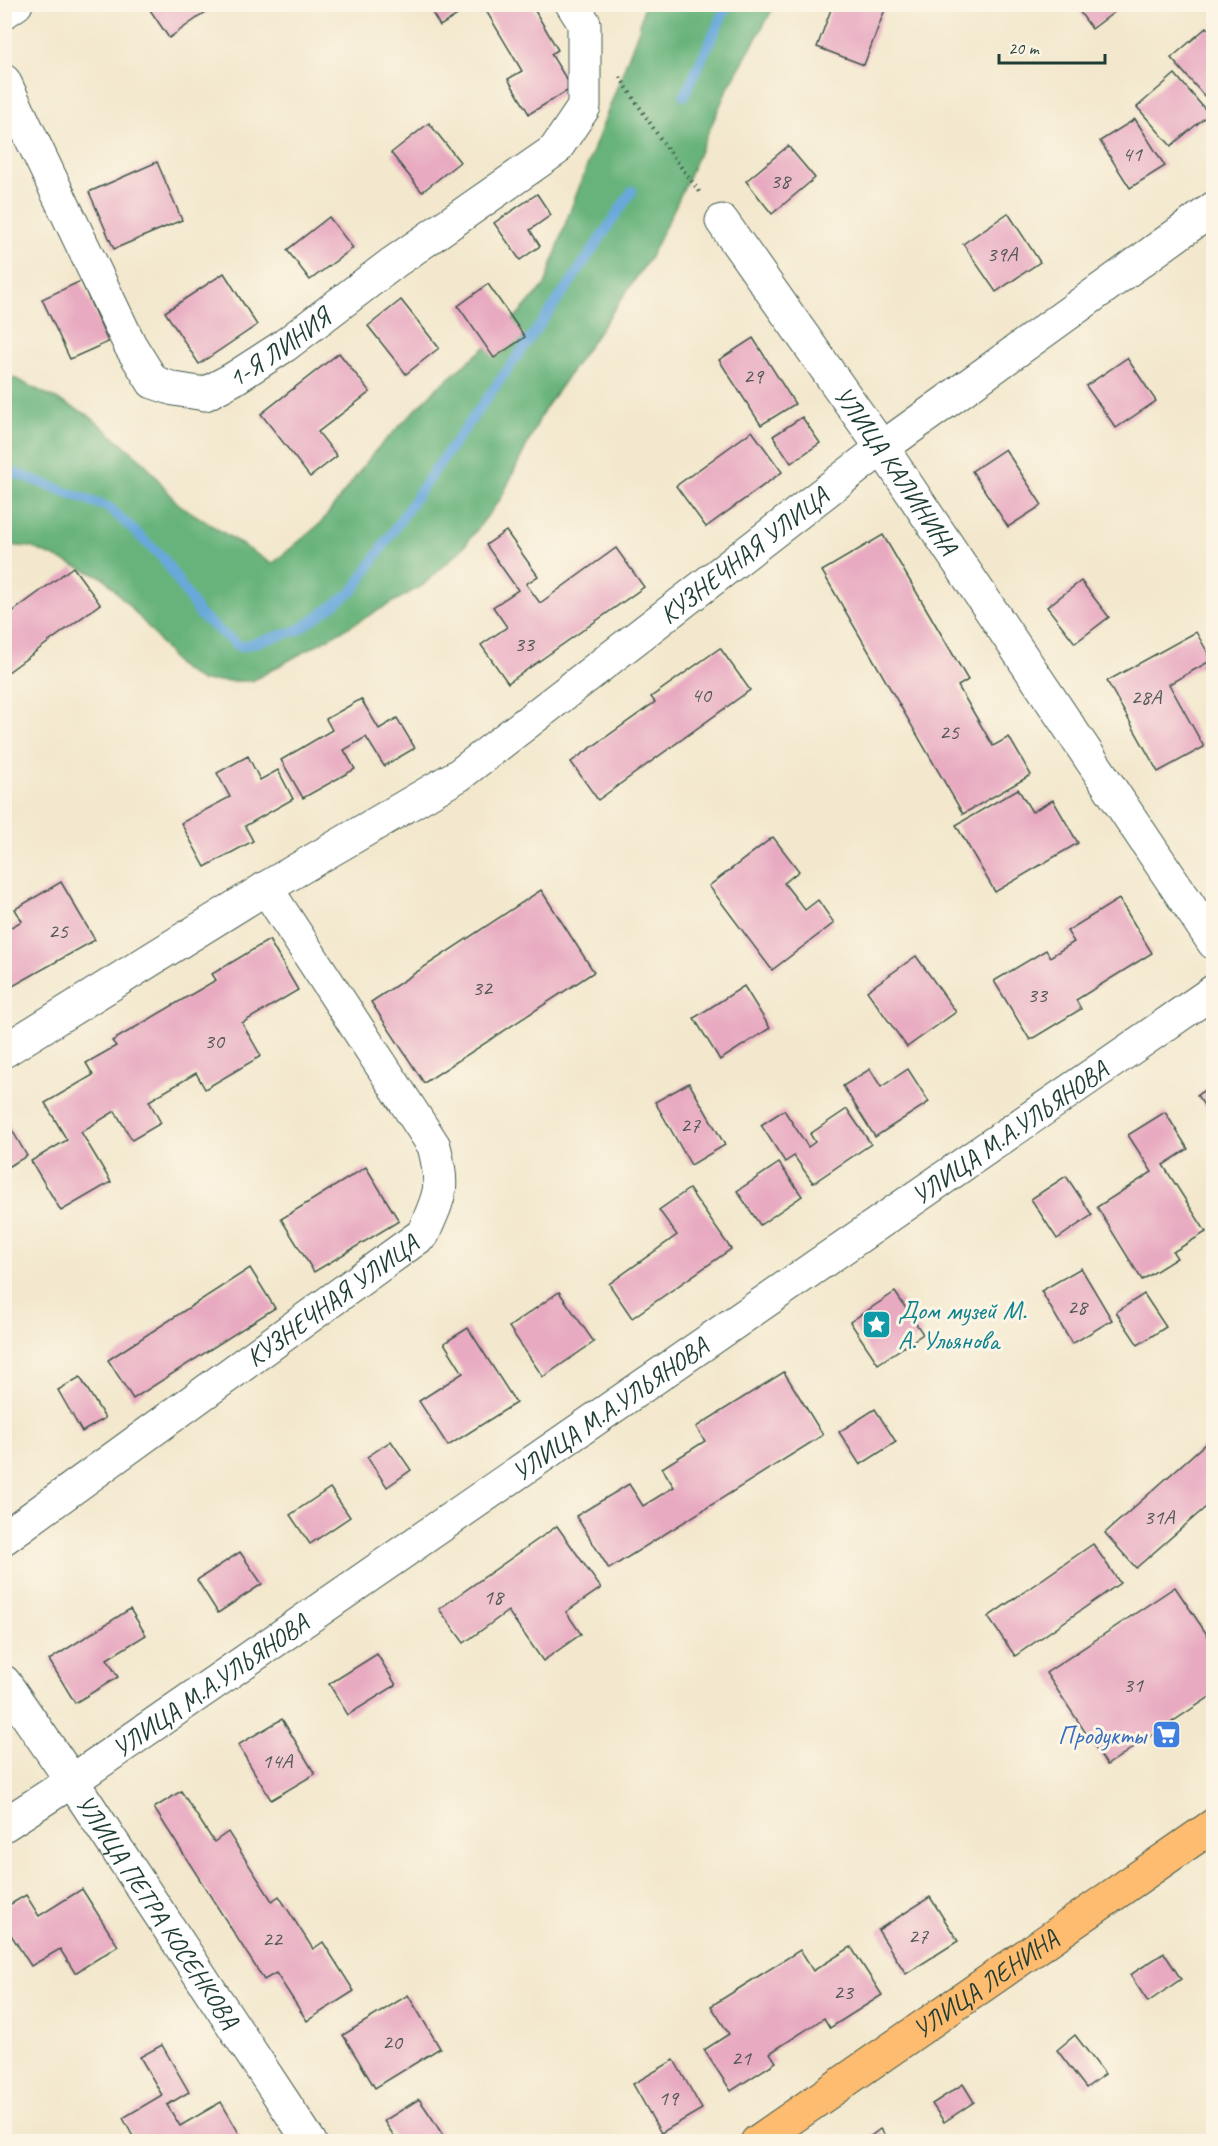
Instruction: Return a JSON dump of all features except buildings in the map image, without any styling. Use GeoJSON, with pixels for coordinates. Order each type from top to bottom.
{"type":"FeatureCollection","features":[{"type":"Feature","properties":{"kind":"main road","name":"УЛИЦА ЛЕНИНА"},"geometry":{"type":"LineString","coordinates":[[757,2142],[1214,1825]]}},
{"type":"Feature","properties":{"kind":"street"},"geometry":{"type":"LineString","coordinates":[[4,12],[16,4]]}},
{"type":"Feature","properties":{"kind":"street","name":"1-Я ЛИНИЯ"},"geometry":{"type":"LineString","coordinates":[[4,81],[130,345],[153,382],[174,389],[205,394],[284,346],[393,263],[555,150],[584,107],[578,14]]}},
{"type":"Feature","properties":{"kind":"street","name":"КУЗНЕЧНАЯ УЛИЦА"},"geometry":{"type":"LineString","coordinates":[[4,1051],[266,888],[459,775],[882,448],[1214,208]]}},
{"type":"Feature","properties":{"kind":"street","name":"УЛИЦА КАЛИНИНА"},"geometry":{"type":"LineString","coordinates":[[722,220],[882,448],[1214,943]]}},
{"type":"Feature","properties":{"kind":"street","name":"КУЗНЕЧНАЯ УЛИЦА"},"geometry":{"type":"LineString","coordinates":[[4,1538],[423,1234],[440,1195],[441,1172],[434,1146],[266,888]]}},
{"type":"Feature","properties":{"kind":"street","name":"УЛИЦА М.А.УЛЬЯНОВА"},"geometry":{"type":"LineString","coordinates":[[4,1825],[72,1781],[1214,991]]}},
{"type":"Feature","properties":{"kind":"street","name":"УЛИЦА ПЕТРА КОСЕНКОВА"},"geometry":{"type":"LineString","coordinates":[[4,1682],[310,2142]]}},
{"type":"Feature","properties":{"kind":"path"},"geometry":{"type":"LineString","coordinates":[[616,72],[661,140],[722,220]]}},
{"type":"Feature","properties":{"kind":"green space"},"geometry":{"type":"Polygon","coordinates":[[[644,5],[775,5],[727,90],[676,205],[649,259],[543,412],[501,498],[462,549],[422,586],[252,681],[201,681],[178,666],[150,629],[104,578],[31,547],[5,545],[4,375],[88,415],[143,461],[178,504],[272,564],[321,523],[375,451],[437,388],[496,338],[545,285],[566,222],[639,29],[644,5]]]}},
{"type":"Feature","properties":{"kind":"waterway"},"geometry":{"type":"LineString","coordinates":[[684,96],[728,4]]}},
{"type":"Feature","properties":{"kind":"waterway"},"geometry":{"type":"LineString","coordinates":[[4,469],[110,508],[164,559],[200,615],[240,647],[299,630],[353,591],[422,488],[568,286],[632,191]]}},
{"type":"Feature","properties":{"kind":"place","name":"Дом музей М. А. Ульянова"},"geometry":{"type":"Point","coordinates":[877,1325]}},
{"type":"Feature","properties":{"kind":"place","name":"Продукты"},"geometry":{"type":"Point","coordinates":[1167,1735]}}]}
